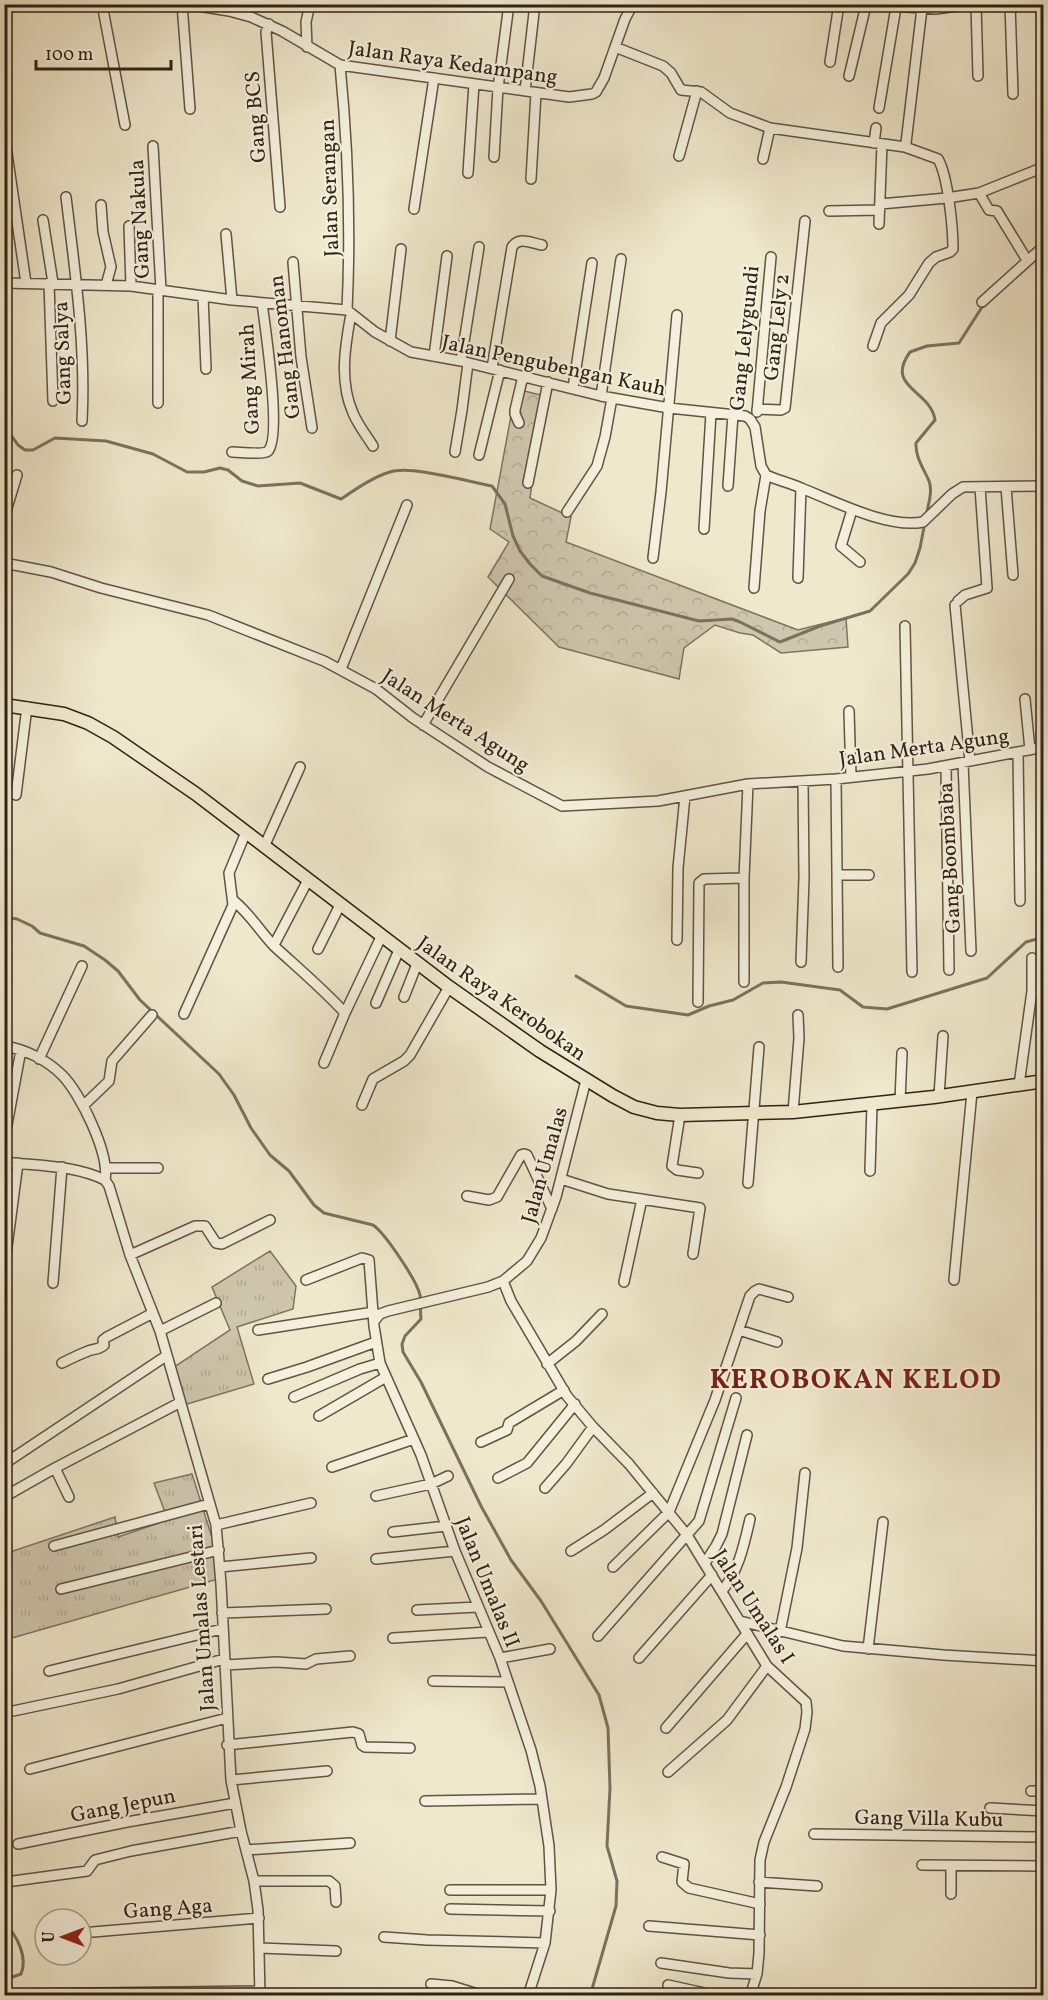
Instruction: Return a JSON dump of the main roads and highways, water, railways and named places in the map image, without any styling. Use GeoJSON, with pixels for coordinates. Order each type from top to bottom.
{"type":"FeatureCollection","features":[{"type":"Feature","properties":{"kind":"main road","name":"Jalan Raya Kerobokan"},"geometry":{"type":"LineString","coordinates":[[4,705],[64,714],[102,730],[196,794],[449,987],[586,1080],[634,1107],[657,1113],[680,1115],[792,1112],[900,1101],[1044,1081]]}},
{"type":"Feature","properties":{"kind":"waterway"},"geometry":{"type":"LineString","coordinates":[[1028,266],[1039,256]]}},
{"type":"Feature","properties":{"kind":"waterway"},"geometry":{"type":"LineString","coordinates":[[926,516],[930,485],[918,458],[916,443],[935,420],[926,402],[905,381],[902,374],[903,364],[910,352],[927,346],[959,343],[984,304]]}},
{"type":"Feature","properties":{"kind":"waterway"},"geometry":{"type":"LineString","coordinates":[[4,430],[8,431],[18,445],[25,450],[33,450],[55,438],[106,441],[153,454],[187,472],[204,472],[220,468],[228,470],[242,481],[258,486],[300,483],[341,499],[377,477],[399,470],[425,472],[492,486],[505,504],[513,536],[520,551],[542,576],[590,593],[699,621],[732,619],[780,642],[820,626],[870,611],[908,574],[915,563],[925,522]]}},
{"type":"Feature","properties":{"kind":"waterway"},"geometry":{"type":"LineString","coordinates":[[4,917],[17,919],[32,926],[40,933],[84,946],[118,971],[140,1000],[219,1074],[270,1155],[289,1171],[314,1205],[324,1213],[373,1225],[392,1247],[418,1288],[421,1319],[405,1336],[402,1344],[403,1352],[421,1382],[481,1506],[511,1560],[541,1601],[599,1695],[608,1728],[610,1788],[607,1846],[617,1881],[616,1906],[590,1996]]}},
{"type":"Feature","properties":{"kind":"waterway"},"geometry":{"type":"LineString","coordinates":[[576,976],[626,1006],[688,1015],[709,1006],[733,1000],[763,983],[781,982],[840,990],[863,1007],[887,1009],[987,978],[1026,942],[1044,937]]}},
{"type":"Feature","properties":{"kind":"waterway"},"geometry":{"type":"LineString","coordinates":[[4,1923],[17,1940],[23,1961],[21,1974],[4,1980]]}},
{"type":"Feature","properties":{"kind":"district","name":"KEROBOKAN KELOD"},"geometry":{"type":"Point","coordinates":[856,1379]}}]}
